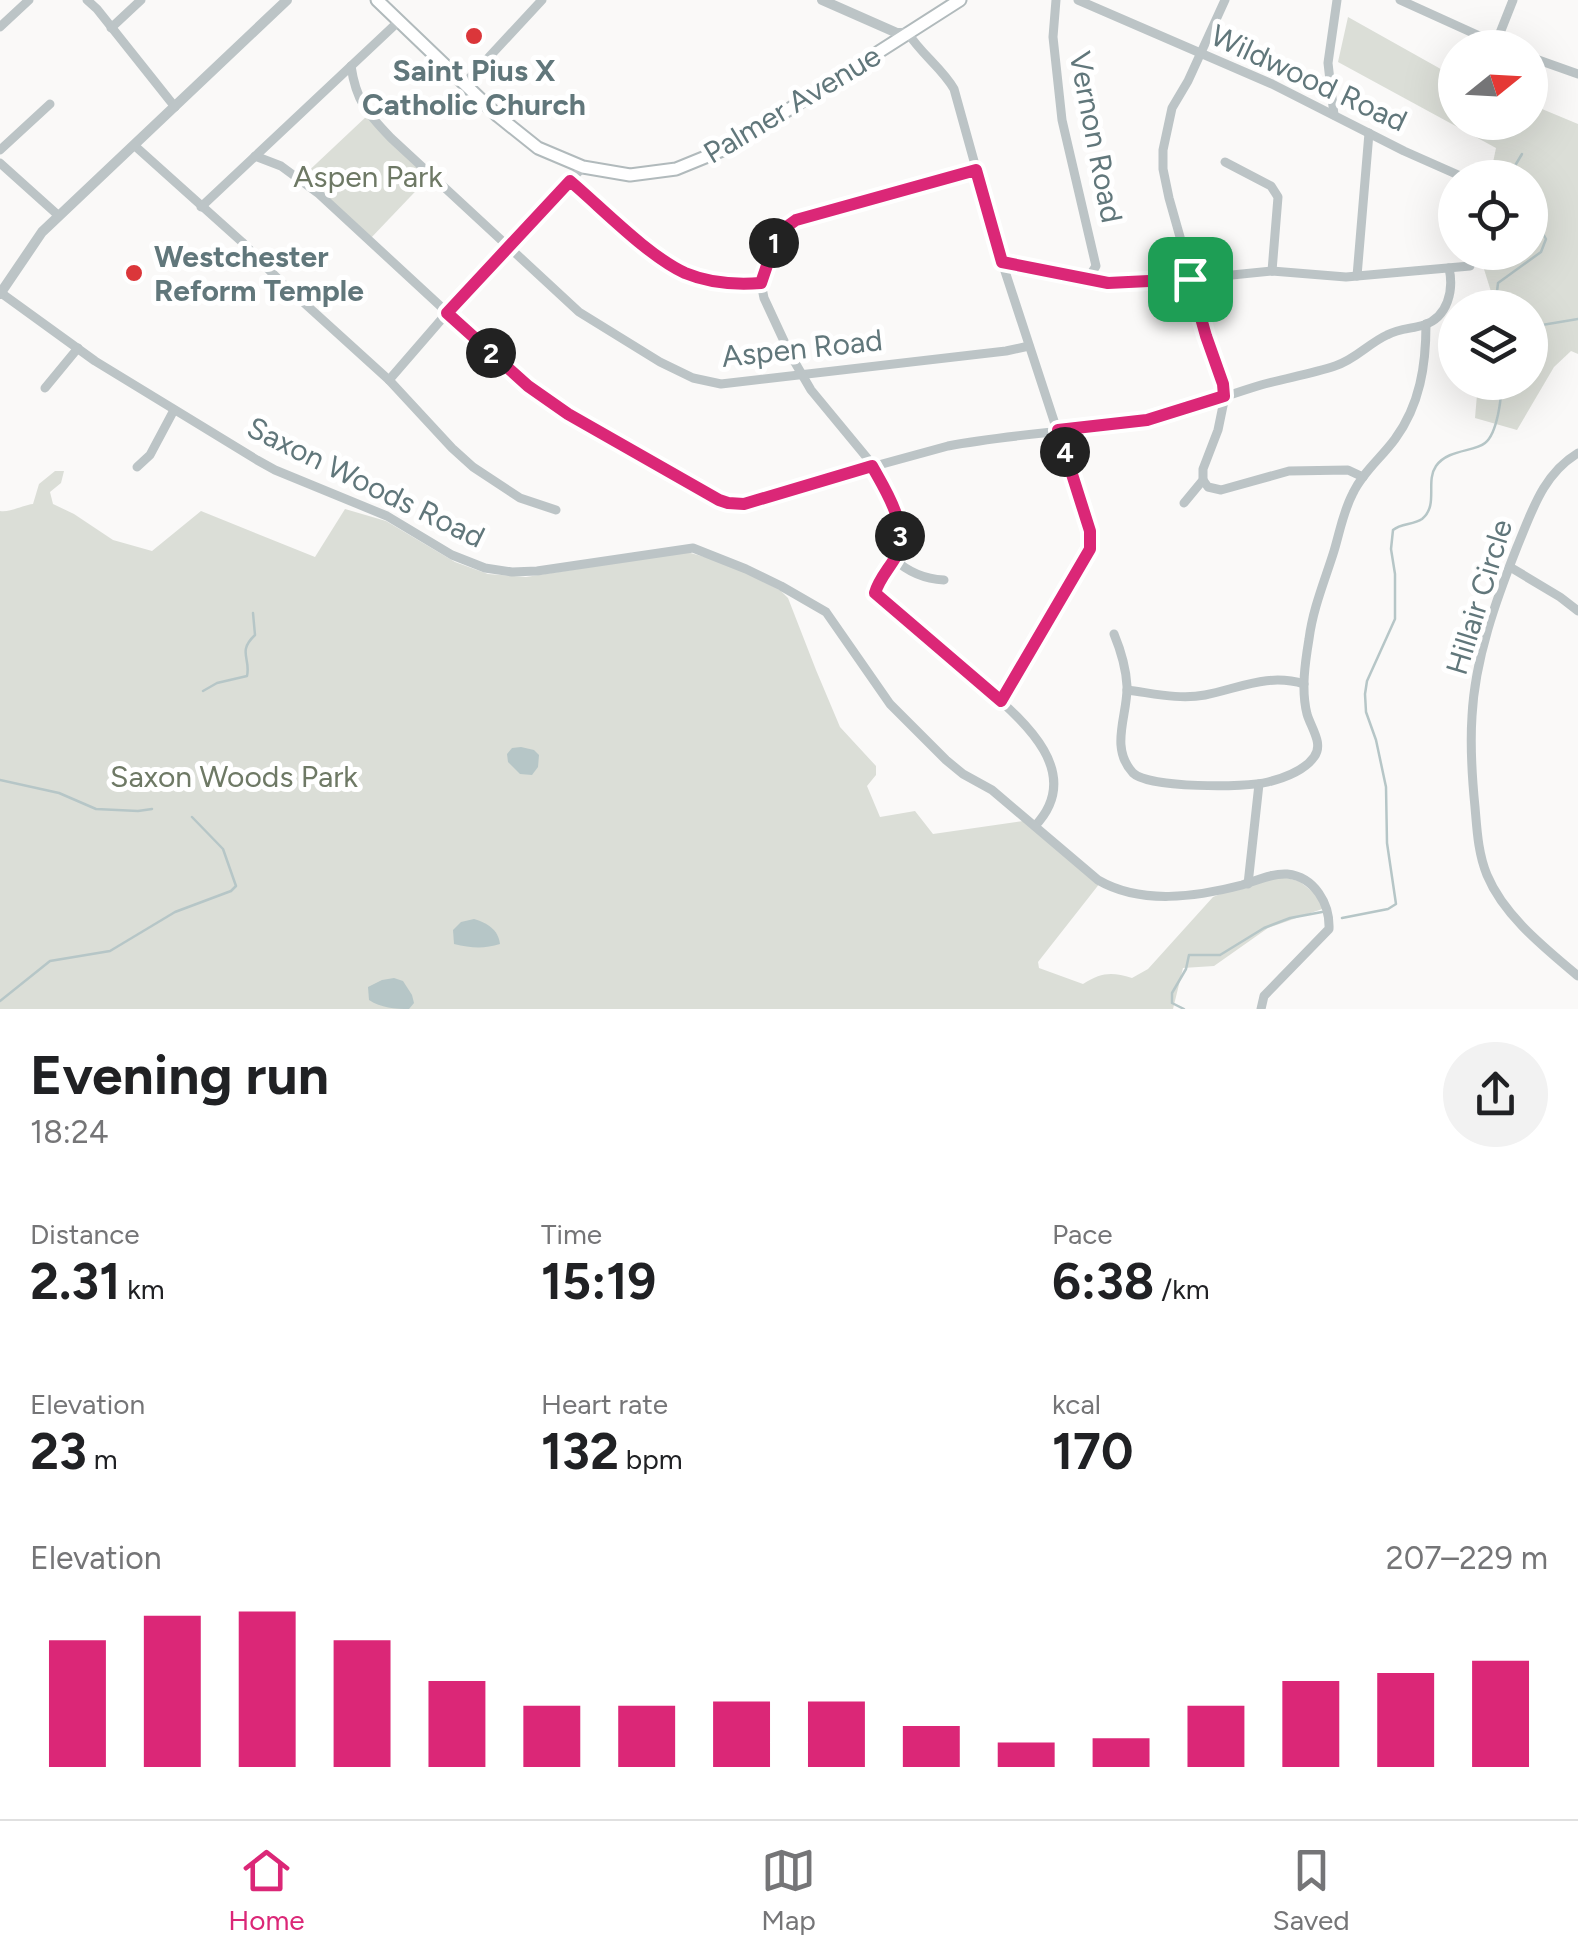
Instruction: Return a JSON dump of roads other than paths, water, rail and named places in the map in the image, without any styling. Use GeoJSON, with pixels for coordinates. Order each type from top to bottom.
{"type":"FeatureCollection","features":[{"type":"Feature","properties":{"kind":"main road","name":"Palmer Avenue"},"geometry":{"type":"LineString","coordinates":[[377,0],[498,116],[538,148],[583,167],[644,175],[697,162],[753,134],[960,0]]}},
{"type":"Feature","properties":{"kind":"street"},"geometry":{"type":"LineString","coordinates":[[0,27],[29,0]]}},
{"type":"Feature","properties":{"kind":"street"},"geometry":{"type":"LineString","coordinates":[[87,0],[174,108]]}},
{"type":"Feature","properties":{"kind":"street"},"geometry":{"type":"LineString","coordinates":[[112,28],[141,0]]}},
{"type":"Feature","properties":{"kind":"street"},"geometry":{"type":"LineString","coordinates":[[0,294],[34,242],[58,216],[287,0]]}},
{"type":"Feature","properties":{"kind":"street"},"geometry":{"type":"LineString","coordinates":[[464,84],[542,0]]}},
{"type":"Feature","properties":{"kind":"street"},"geometry":{"type":"LineString","coordinates":[[822,0],[908,34],[954,89],[1002,262],[1090,531],[1090,549],[1001,701]]}},
{"type":"Feature","properties":{"kind":"street","name":"Vernon Road"},"geometry":{"type":"LineString","coordinates":[[1056,0],[1053,37],[1062,120],[1096,266],[1087,280]]}},
{"type":"Feature","properties":{"kind":"street","name":"Wildwood Road"},"geometry":{"type":"LineString","coordinates":[[1078,0],[1272,84],[1438,165]]}},
{"type":"Feature","properties":{"kind":"street"},"geometry":{"type":"LineString","coordinates":[[1184,503],[1202,480],[1224,396],[1163,170],[1164,150],[1172,108],[1225,0]]}},
{"type":"Feature","properties":{"kind":"street"},"geometry":{"type":"LineString","coordinates":[[1334,115],[1328,63],[1338,0]]}},
{"type":"Feature","properties":{"kind":"street"},"geometry":{"type":"LineString","coordinates":[[1400,0],[1467,30]]}},
{"type":"Feature","properties":{"kind":"street"},"geometry":{"type":"LineString","coordinates":[[1505,30],[1513,0]]}},
{"type":"Feature","properties":{"kind":"street"},"geometry":{"type":"LineString","coordinates":[[201,207],[399,21]]}},
{"type":"Feature","properties":{"kind":"street"},"geometry":{"type":"LineString","coordinates":[[1548,63],[1578,74]]}},
{"type":"Feature","properties":{"kind":"street","name":"Aspen Road"},"geometry":{"type":"LineString","coordinates":[[352,66],[364,110],[579,312],[693,378],[721,384],[1029,346]]}},
{"type":"Feature","properties":{"kind":"street"},"geometry":{"type":"LineString","coordinates":[[0,150],[50,104]]}},
{"type":"Feature","properties":{"kind":"street"},"geometry":{"type":"LineString","coordinates":[[1357,276],[1369,132]]}},
{"type":"Feature","properties":{"kind":"street"},"geometry":{"type":"LineString","coordinates":[[135,146],[389,380],[472,467],[520,498],[556,510]]}},
{"type":"Feature","properties":{"kind":"street"},"geometry":{"type":"LineString","coordinates":[[256,156],[281,166],[319,194],[528,386],[554,405],[728,503],[744,504],[948,446],[1147,420],[1334,367],[1389,334],[1426,324],[1442,312],[1451,292],[1448,270]]}},
{"type":"Feature","properties":{"kind":"street"},"geometry":{"type":"LineString","coordinates":[[1225,162],[1272,186],[1278,197],[1272,271]]}},
{"type":"Feature","properties":{"kind":"street"},"geometry":{"type":"LineString","coordinates":[[0,163],[58,216]]}},
{"type":"Feature","properties":{"kind":"street"},"geometry":{"type":"LineString","coordinates":[[389,380],[583,167]]}},
{"type":"Feature","properties":{"kind":"street"},"geometry":{"type":"LineString","coordinates":[[976,170],[796,220],[778,233],[761,283],[764,298],[801,374],[872,466],[891,503],[900,540],[875,593],[1001,701],[1038,739],[1051,768],[1054,790],[1034,826]]}},
{"type":"Feature","properties":{"kind":"street"},"geometry":{"type":"LineString","coordinates":[[570,181],[650,250],[684,272],[715,282],[761,283]]}},
{"type":"Feature","properties":{"kind":"street"},"geometry":{"type":"LineString","coordinates":[[1002,262],[1126,284],[1272,271],[1357,276],[1438,269]]}},
{"type":"Feature","properties":{"kind":"street","name":"Saxon Woods Road"},"geometry":{"type":"LineString","coordinates":[[0,294],[174,410],[275,470],[387,516],[452,555],[485,568],[536,571],[694,548],[806,599],[826,612],[890,704],[946,760],[992,790],[1098,880],[1142,896],[1200,894],[1284,873],[1296,876],[1326,902],[1330,930],[1264,996],[1261,1009]]}},
{"type":"Feature","properties":{"kind":"street"},"geometry":{"type":"LineString","coordinates":[[1114,634],[1124,662],[1127,690],[1120,740],[1123,758],[1140,778],[1155,783],[1259,784],[1302,768],[1318,751],[1305,704],[1304,684],[1310,630],[1320,591],[1343,515],[1363,476],[1396,438],[1416,399],[1426,351],[1426,324]]}},
{"type":"Feature","properties":{"kind":"street"},"geometry":{"type":"LineString","coordinates":[[45,388],[78,348]]}},
{"type":"Feature","properties":{"kind":"street"},"geometry":{"type":"LineString","coordinates":[[137,467],[150,455],[174,410]]}},
{"type":"Feature","properties":{"kind":"street","name":"Hillair Circle"},"geometry":{"type":"LineString","coordinates":[[1578,452],[1560,466],[1542,489],[1510,567],[1486,639],[1472,716],[1479,849],[1485,870],[1500,900],[1515,918],[1578,976]]}},
{"type":"Feature","properties":{"kind":"street"},"geometry":{"type":"LineString","coordinates":[[1202,480],[1208,487],[1221,490],[1289,471],[1348,470],[1363,476]]}},
{"type":"Feature","properties":{"kind":"street"},"geometry":{"type":"LineString","coordinates":[[894,559],[912,572],[944,580]]}},
{"type":"Feature","properties":{"kind":"street"},"geometry":{"type":"LineString","coordinates":[[1510,567],[1578,611]]}},
{"type":"Feature","properties":{"kind":"street"},"geometry":{"type":"LineString","coordinates":[[1127,690],[1202,696],[1270,679],[1304,684]]}},
{"type":"Feature","properties":{"kind":"street"},"geometry":{"type":"LineString","coordinates":[[1248,884],[1259,784]]}},
{"type":"Feature","properties":{"kind":"waterway"},"geometry":{"type":"LineString","coordinates":[[1518,160],[1522,154]]}},
{"type":"Feature","properties":{"kind":"waterway"},"geometry":{"type":"LineString","coordinates":[[1497,290],[1498,283],[1516,270]]}},
{"type":"Feature","properties":{"kind":"waterway"},"geometry":{"type":"LineString","coordinates":[[1548,324],[1578,319]]}},
{"type":"Feature","properties":{"kind":"waterway"},"geometry":{"type":"LineString","coordinates":[[1342,918],[1396,904],[1387,843],[1386,787],[1365,694],[1395,619],[1393,530],[1418,521],[1427,513],[1433,472],[1441,461],[1485,443],[1493,431],[1500,400]]}},
{"type":"Feature","properties":{"kind":"waterway"},"geometry":{"type":"LineString","coordinates":[[203,691],[217,683],[247,676],[246,651],[255,635],[253,613]]}},
{"type":"Feature","properties":{"kind":"waterway"},"geometry":{"type":"LineString","coordinates":[[0,780],[59,793],[96,809],[152,809]]}},
{"type":"Feature","properties":{"kind":"waterway"},"geometry":{"type":"LineString","coordinates":[[0,1001],[50,961],[110,951],[175,912],[231,891],[236,886],[223,849],[192,817]]}},
{"type":"Feature","properties":{"kind":"waterway"},"geometry":{"type":"LineString","coordinates":[[1184,1009],[1172,1003],[1172,993],[1189,955],[1220,955],[1264,928],[1322,912]]}},
{"type":"Feature","properties":{"kind":"place","name":"Saint Pius X Catholic Church"},"geometry":{"type":"Point","coordinates":[474,36]}},
{"type":"Feature","properties":{"kind":"place","name":"Westchester Reform Temple"},"geometry":{"type":"Point","coordinates":[134,273]}},
{"type":"Feature","properties":{"kind":"park label","name":"Aspen Park"},"geometry":{"type":"Point","coordinates":[368,176]}},
{"type":"Feature","properties":{"kind":"park label","name":"Saxon Woods Park"},"geometry":{"type":"Point","coordinates":[234,776]}}]}
